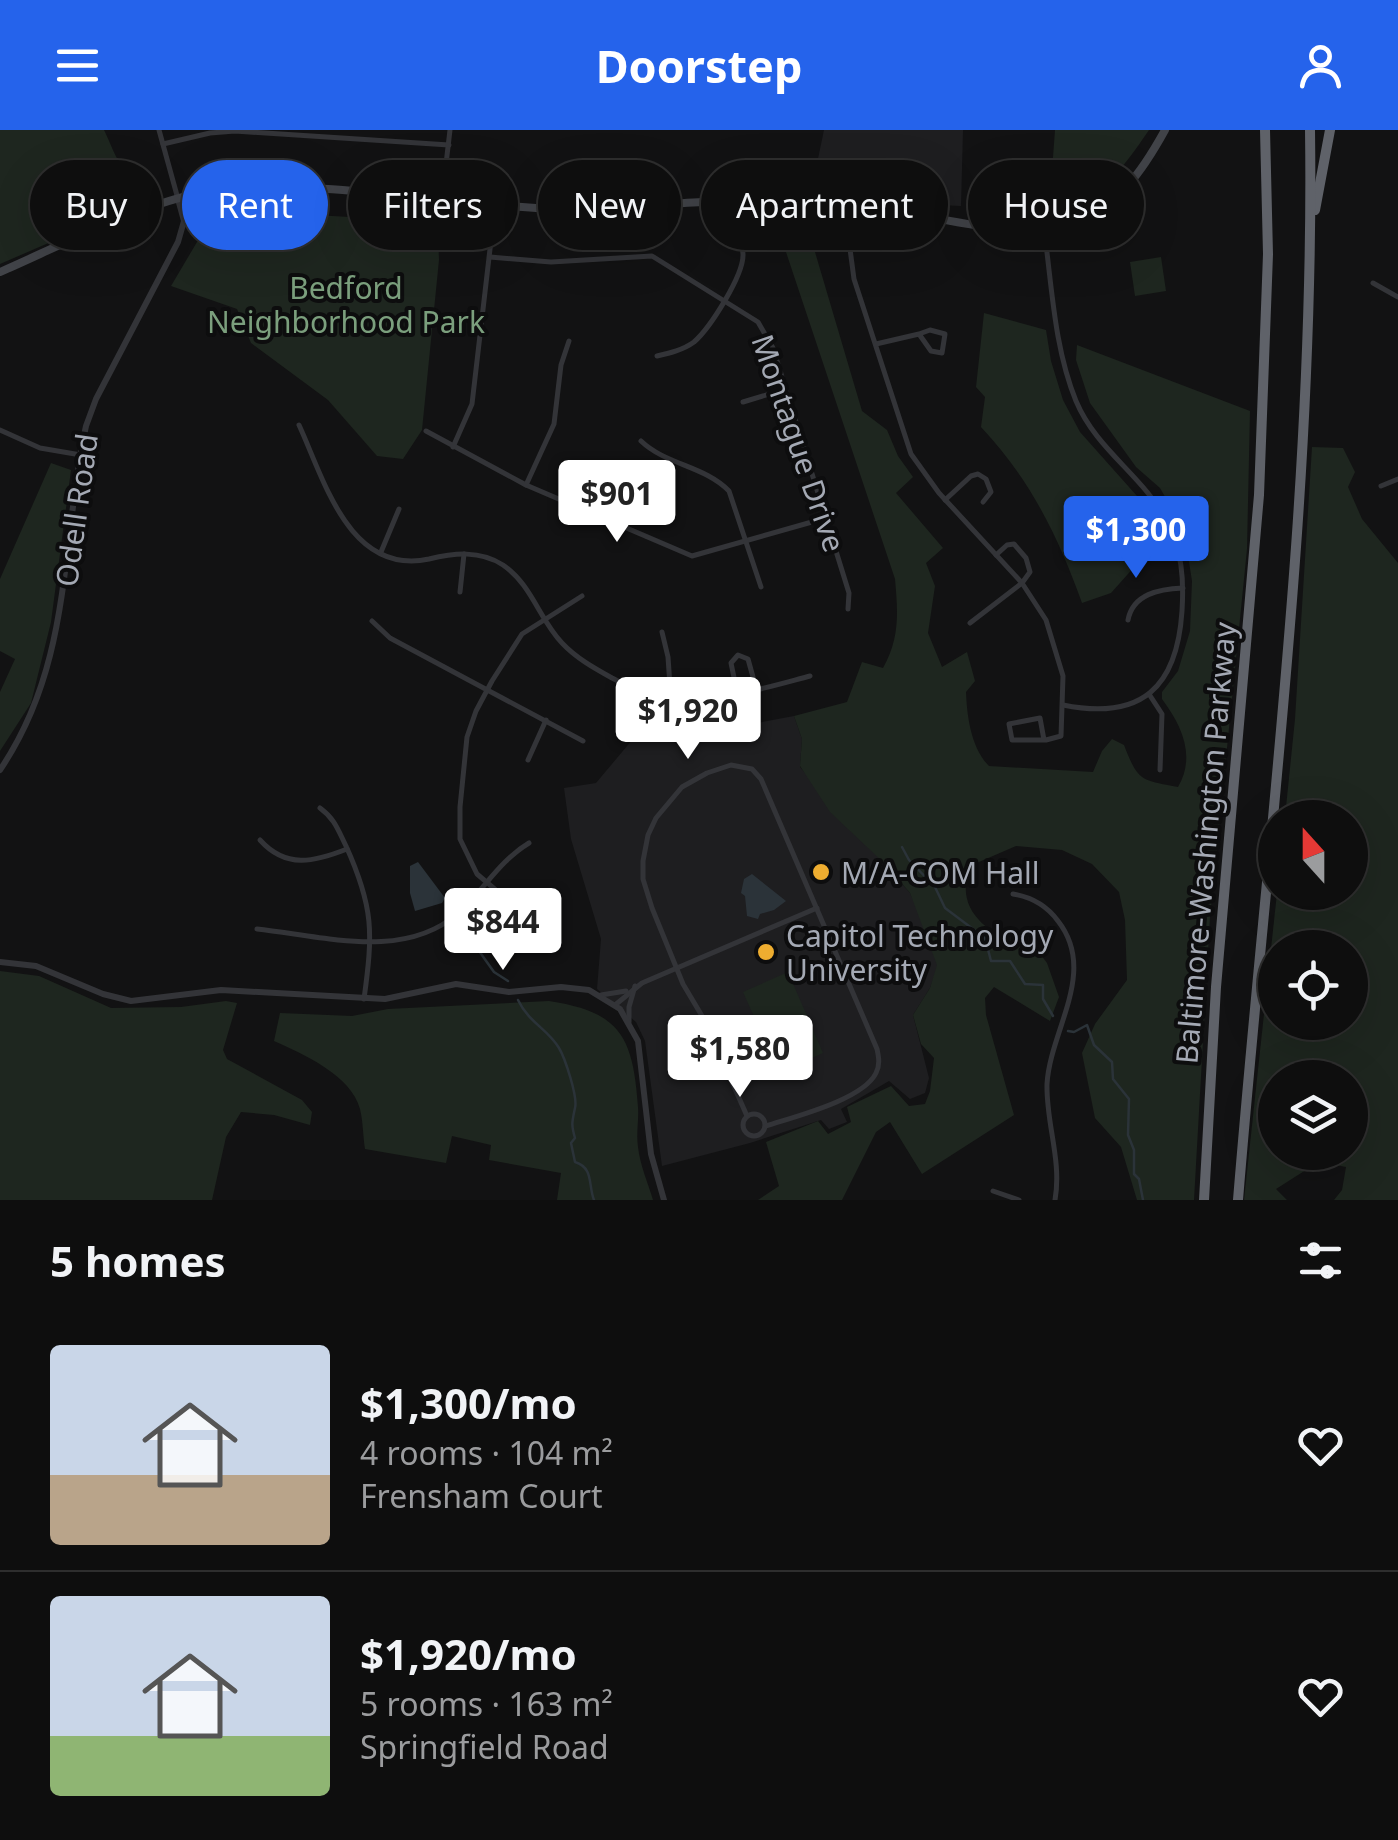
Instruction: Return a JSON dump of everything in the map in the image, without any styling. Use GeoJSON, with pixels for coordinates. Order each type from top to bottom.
{"type":"FeatureCollection","features":[{"type":"Feature","properties":{"kind":"highway","name":"Baltimore-Washington Parkway"},"geometry":{"type":"LineString","coordinates":[[1204,1200],[1216,986],[1259,495],[1268,254],[1266,130]]}},
{"type":"Feature","properties":{"kind":"highway","name":"Baltimore-Washington Parkway"},"geometry":{"type":"LineString","coordinates":[[1238,1200],[1297,560],[1306,404],[1310,130]]}},
{"type":"Feature","properties":{"kind":"highway"},"geometry":{"type":"LineString","coordinates":[[1311,220],[1330,130]]}},
{"type":"Feature","properties":{"kind":"main road"},"geometry":{"type":"LineString","coordinates":[[1144,168],[1166,130]]}},
{"type":"Feature","properties":{"kind":"main road"},"geometry":{"type":"LineString","coordinates":[[0,272],[178,199],[214,190],[278,188],[348,192]]}},
{"type":"Feature","properties":{"kind":"main road"},"geometry":{"type":"LineString","coordinates":[[518,206],[618,208],[701,203]]}},
{"type":"Feature","properties":{"kind":"street"},"geometry":{"type":"LineString","coordinates":[[159,130],[178,199]]}},
{"type":"Feature","properties":{"kind":"street"},"geometry":{"type":"LineString","coordinates":[[446,160],[450,130]]}},
{"type":"Feature","properties":{"kind":"street"},"geometry":{"type":"LineString","coordinates":[[163,144],[235,131],[448,145]]}},
{"type":"Feature","properties":{"kind":"street","name":"Odell Road"},"geometry":{"type":"LineString","coordinates":[[0,770],[28,724],[46,676],[62,604],[86,426],[182,231],[184,220],[178,199]]}},
{"type":"Feature","properties":{"kind":"street"},"geometry":{"type":"LineString","coordinates":[[453,447],[472,404],[491,250]]}},
{"type":"Feature","properties":{"kind":"street"},"geometry":{"type":"LineString","coordinates":[[658,356],[688,346],[699,337],[737,279],[741,250]]}},
{"type":"Feature","properties":{"kind":"street"},"geometry":{"type":"LineString","coordinates":[[850,250],[911,454],[945,500],[1022,583],[1046,620],[1063,676],[1061,736],[1044,740],[1012,740],[1010,724],[1037,716],[1044,740]]}},
{"type":"Feature","properties":{"kind":"street"},"geometry":{"type":"LineString","coordinates":[[1047,250],[1070,385],[1094,433],[1165,516],[1181,559],[1183,588],[1175,660],[1164,680],[1148,694],[1116,707],[1063,705]]}},
{"type":"Feature","properties":{"kind":"street","name":"Montague Drive"},"geometry":{"type":"LineString","coordinates":[[490,257],[551,262],[652,256],[723,298],[764,328],[850,593],[848,609]]}},
{"type":"Feature","properties":{"kind":"street"},"geometry":{"type":"LineString","coordinates":[[1372,283],[1398,297]]}},
{"type":"Feature","properties":{"kind":"street"},"geometry":{"type":"LineString","coordinates":[[876,344],[930,330],[945,334],[942,354],[931,351],[918,334]]}},
{"type":"Feature","properties":{"kind":"street"},"geometry":{"type":"LineString","coordinates":[[526,485],[554,424],[560,365],[569,341]]}},
{"type":"Feature","properties":{"kind":"street"},"geometry":{"type":"LineString","coordinates":[[743,402],[786,389]]}},
{"type":"Feature","properties":{"kind":"street"},"geometry":{"type":"LineString","coordinates":[[298,425],[347,526],[358,539],[380,552],[414,560],[464,554],[490,559],[510,570],[529,591],[564,645],[586,664],[634,690],[670,700],[692,700],[810,676]]}},
{"type":"Feature","properties":{"kind":"street"},"geometry":{"type":"LineString","coordinates":[[0,430],[40,448],[81,455]]}},
{"type":"Feature","properties":{"kind":"street"},"geometry":{"type":"LineString","coordinates":[[426,431],[526,485],[685,555],[700,556],[826,518]]}},
{"type":"Feature","properties":{"kind":"street"},"geometry":{"type":"LineString","coordinates":[[641,440],[654,453],[724,485],[748,542],[761,587]]}},
{"type":"Feature","properties":{"kind":"street"},"geometry":{"type":"LineString","coordinates":[[945,500],[978,474],[986,479],[992,492],[983,502]]}},
{"type":"Feature","properties":{"kind":"street"},"geometry":{"type":"LineString","coordinates":[[1381,486],[1398,479]]}},
{"type":"Feature","properties":{"kind":"street"},"geometry":{"type":"LineString","coordinates":[[380,552],[399,509]]}},
{"type":"Feature","properties":{"kind":"street"},"geometry":{"type":"LineString","coordinates":[[970,623],[1022,583],[1030,567],[1021,552],[1010,544],[996,555]]}},
{"type":"Feature","properties":{"kind":"street"},"geometry":{"type":"LineString","coordinates":[[460,592],[464,554]]}},
{"type":"Feature","properties":{"kind":"street"},"geometry":{"type":"LineString","coordinates":[[1128,620],[1130,608],[1138,600],[1160,590],[1183,588]]}},
{"type":"Feature","properties":{"kind":"street"},"geometry":{"type":"LineString","coordinates":[[556,928],[524,914],[484,882],[463,850],[460,807],[468,737],[487,690],[518,639],[582,596]]}},
{"type":"Feature","properties":{"kind":"street"},"geometry":{"type":"LineString","coordinates":[[372,621],[390,638],[583,741]]}},
{"type":"Feature","properties":{"kind":"street"},"geometry":{"type":"LineString","coordinates":[[662,632],[668,657],[670,700]]}},
{"type":"Feature","properties":{"kind":"street"},"geometry":{"type":"LineString","coordinates":[[737,692],[732,664],[738,656],[748,659],[756,688]]}},
{"type":"Feature","properties":{"kind":"street"},"geometry":{"type":"LineString","coordinates":[[1148,694],[1162,714],[1160,770]]}},
{"type":"Feature","properties":{"kind":"street"},"geometry":{"type":"LineString","coordinates":[[528,760],[546,720]]}},
{"type":"Feature","properties":{"kind":"street"},"geometry":{"type":"LineString","coordinates":[[731,765],[746,766],[756,772],[876,1049],[878,1068],[869,1082],[830,1104],[766,1126],[760,1135],[749,1136],[743,1126],[748,1116],[676,968],[646,894],[644,852],[651,828],[665,803],[682,786],[707,772],[731,765]]}},
{"type":"Feature","properties":{"kind":"street"},"geometry":{"type":"LineString","coordinates":[[320,808],[336,824],[357,867],[367,900],[372,942],[364,999]]}},
{"type":"Feature","properties":{"kind":"street"},"geometry":{"type":"LineString","coordinates":[[260,840],[278,855],[300,862],[347,849]]}},
{"type":"Feature","properties":{"kind":"street"},"geometry":{"type":"LineString","coordinates":[[258,929],[372,942],[390,942],[436,930],[462,910],[508,857],[529,842]]}},
{"type":"Feature","properties":{"kind":"street"},"geometry":{"type":"LineString","coordinates":[[1013,894],[1038,902],[1053,914],[1064,929],[1074,958],[1072,990],[1048,1074],[1048,1113],[1058,1176],[1056,1200]]}},
{"type":"Feature","properties":{"kind":"street"},"geometry":{"type":"LineString","coordinates":[[601,995],[632,988],[816,908]]}},
{"type":"Feature","properties":{"kind":"street"},"geometry":{"type":"LineString","coordinates":[[0,962],[30,964],[102,994],[131,1000],[221,990],[364,999],[395,997],[456,984],[509,992],[570,987],[601,995],[629,1022],[640,1047],[651,1154],[664,1200]]}},
{"type":"Feature","properties":{"kind":"street"},"geometry":{"type":"LineString","coordinates":[[615,1005],[632,988]]}},
{"type":"Feature","properties":{"kind":"street"},"geometry":{"type":"LineString","coordinates":[[629,1022],[632,988]]}},
{"type":"Feature","properties":{"kind":"street"},"geometry":{"type":"LineString","coordinates":[[748,1116],[761,1116],[766,1126]]}},
{"type":"Feature","properties":{"kind":"street"},"geometry":{"type":"LineString","coordinates":[[993,1191],[1019,1200]]}},
{"type":"Feature","properties":{"kind":"shaded area"},"geometry":{"type":"Polygon","coordinates":[[[824,130],[963,130],[961,206],[948,205],[948,160],[818,160],[824,130]]]}},
{"type":"Feature","properties":{"kind":"shaded area","name":"Capitol Technology University"},"geometry":{"type":"Polygon","coordinates":[[[794,716],[802,739],[800,767],[910,893],[926,928],[938,966],[913,1015],[929,1078],[925,1093],[910,1099],[889,1081],[841,1109],[847,1122],[829,1129],[821,1120],[662,1166],[645,1041],[636,1022],[597,989],[601,939],[571,839],[564,788],[596,783],[638,733],[673,739],[794,716]]]}},
{"type":"Feature","properties":{"kind":"shaded area"},"geometry":{"type":"Polygon","coordinates":[[[418,862],[445,898],[442,903],[415,911],[410,866],[418,862]]]}},
{"type":"Feature","properties":{"kind":"shaded area"},"geometry":{"type":"Polygon","coordinates":[[[752,874],[786,901],[760,914],[758,919],[747,916],[745,896],[741,893],[744,879],[752,874]]]}},
{"type":"Feature","properties":{"kind":"green space"},"geometry":{"type":"Polygon","coordinates":[[[0,130],[104,130],[118,160],[30,160],[32,250],[0,264],[0,130]]]}},
{"type":"Feature","properties":{"kind":"green space"},"geometry":{"type":"Polygon","coordinates":[[[1055,130],[1149,130],[1127,160],[1053,160],[1055,130]]]}},
{"type":"Feature","properties":{"kind":"green space","name":"Bedford Neighborhood Park"},"geometry":{"type":"Polygon","coordinates":[[[328,216],[348,217],[348,250],[439,250],[422,430],[403,459],[377,456],[328,400],[251,343],[237,309],[171,286],[192,250],[328,250],[328,216]]]}},
{"type":"Feature","properties":{"kind":"green space"},"geometry":{"type":"Polygon","coordinates":[[[785,250],[821,250],[815,252],[862,411],[887,430],[913,477],[896,493],[943,548],[926,563],[935,586],[928,633],[942,667],[967,652],[975,681],[966,692],[969,721],[978,750],[989,766],[1093,772],[1112,739],[1124,745],[1137,772],[1148,780],[1178,787],[1186,764],[1181,731],[1162,699],[1162,692],[1178,671],[1190,631],[1192,581],[1184,530],[1160,488],[1136,467],[1090,403],[1076,360],[1077,345],[1250,411],[1247,549],[1210,917],[1194,1200],[1137,1200],[1121,1147],[1095,1118],[1082,1053],[1095,1024],[1127,980],[1125,920],[1119,892],[1092,864],[1062,850],[1016,846],[972,865],[966,881],[966,896],[980,921],[1005,938],[1035,947],[1047,963],[1059,997],[1050,1021],[994,987],[985,998],[986,1015],[1014,1115],[922,1174],[890,1122],[876,1132],[842,1200],[758,1200],[779,1186],[766,1142],[818,1121],[828,1134],[851,1122],[847,1107],[891,1086],[909,1106],[925,1104],[930,1091],[934,1058],[921,1044],[913,1015],[930,988],[937,965],[910,893],[830,812],[800,766],[802,739],[794,716],[847,702],[862,662],[883,668],[895,635],[895,579],[785,250]]]}},
{"type":"Feature","properties":{"kind":"green space"},"geometry":{"type":"Polygon","coordinates":[[[1161,257],[1166,291],[1135,296],[1130,262],[1161,257]]]}},
{"type":"Feature","properties":{"kind":"green space"},"geometry":{"type":"Polygon","coordinates":[[[984,313],[1046,330],[1063,400],[1080,432],[1145,505],[1169,551],[1136,565],[1111,593],[1082,603],[1041,509],[1014,467],[981,427],[985,397],[976,387],[984,313]]]}},
{"type":"Feature","properties":{"kind":"green space"},"geometry":{"type":"Polygon","coordinates":[[[1312,447],[1343,448],[1355,472],[1348,487],[1362,519],[1398,563],[1398,1200],[1334,1200],[1342,1190],[1345,1170],[1368,1170],[1368,1060],[1259,1060],[1261,1040],[1368,1040],[1368,930],[1273,930],[1275,910],[1368,910],[1368,800],[1287,800],[1312,447]]]}},
{"type":"Feature","properties":{"kind":"green space"},"geometry":{"type":"Polygon","coordinates":[[[51,463],[71,470],[51,622],[31,703],[0,751],[0,692],[15,659],[0,651],[0,579],[51,463]]]}},
{"type":"Feature","properties":{"kind":"green space"},"geometry":{"type":"Polygon","coordinates":[[[0,971],[39,976],[111,1008],[237,1003],[223,1050],[227,1059],[302,1100],[312,1112],[310,1125],[274,1115],[241,1112],[226,1137],[212,1200],[0,1200],[0,971]]]}},
{"type":"Feature","properties":{"kind":"green space"},"geometry":{"type":"Polygon","coordinates":[[[788,972],[823,1053],[779,1073],[743,992],[788,972]]]}},
{"type":"Feature","properties":{"kind":"green space"},"geometry":{"type":"Polygon","coordinates":[[[549,1001],[593,1012],[619,1032],[627,1046],[636,1083],[639,1154],[653,1200],[557,1200],[561,1173],[489,1160],[491,1145],[452,1136],[446,1163],[365,1149],[360,1109],[347,1086],[324,1067],[274,1041],[280,1013],[352,1016],[388,1009],[549,1001]]]}},
{"type":"Feature","properties":{"kind":"green space"},"geometry":{"type":"Polygon","coordinates":[[[1258,1070],[1258,1170],[1306,1170],[1276,1189],[1287,1200],[1244,1200],[1258,1070]]]}},
{"type":"Feature","properties":{"kind":"waterway"},"geometry":{"type":"LineString","coordinates":[[902,847],[935,887],[945,908],[985,938],[991,961],[1010,961],[1025,984],[1043,985],[1043,999],[1053,1016]]}},
{"type":"Feature","properties":{"kind":"waterway"},"geometry":{"type":"LineString","coordinates":[[462,938],[508,981]]}},
{"type":"Feature","properties":{"kind":"waterway"},"geometry":{"type":"LineString","coordinates":[[518,1000],[527,1015],[555,1041],[564,1060],[575,1103],[575,1138],[571,1143],[575,1162],[588,1173],[594,1200]]}},
{"type":"Feature","properties":{"kind":"waterway"},"geometry":{"type":"LineString","coordinates":[[1068,1031],[1087,1025],[1094,1045],[1112,1062],[1113,1079],[1129,1099],[1128,1135],[1143,1200]]}},
{"type":"Feature","properties":{"kind":"place","name":"M/A-COM Hall"},"geometry":{"type":"Point","coordinates":[821,872]}},
{"type":"Feature","properties":{"kind":"place","name":"Capitol Technology University"},"geometry":{"type":"Point","coordinates":[766,952]}}]}
